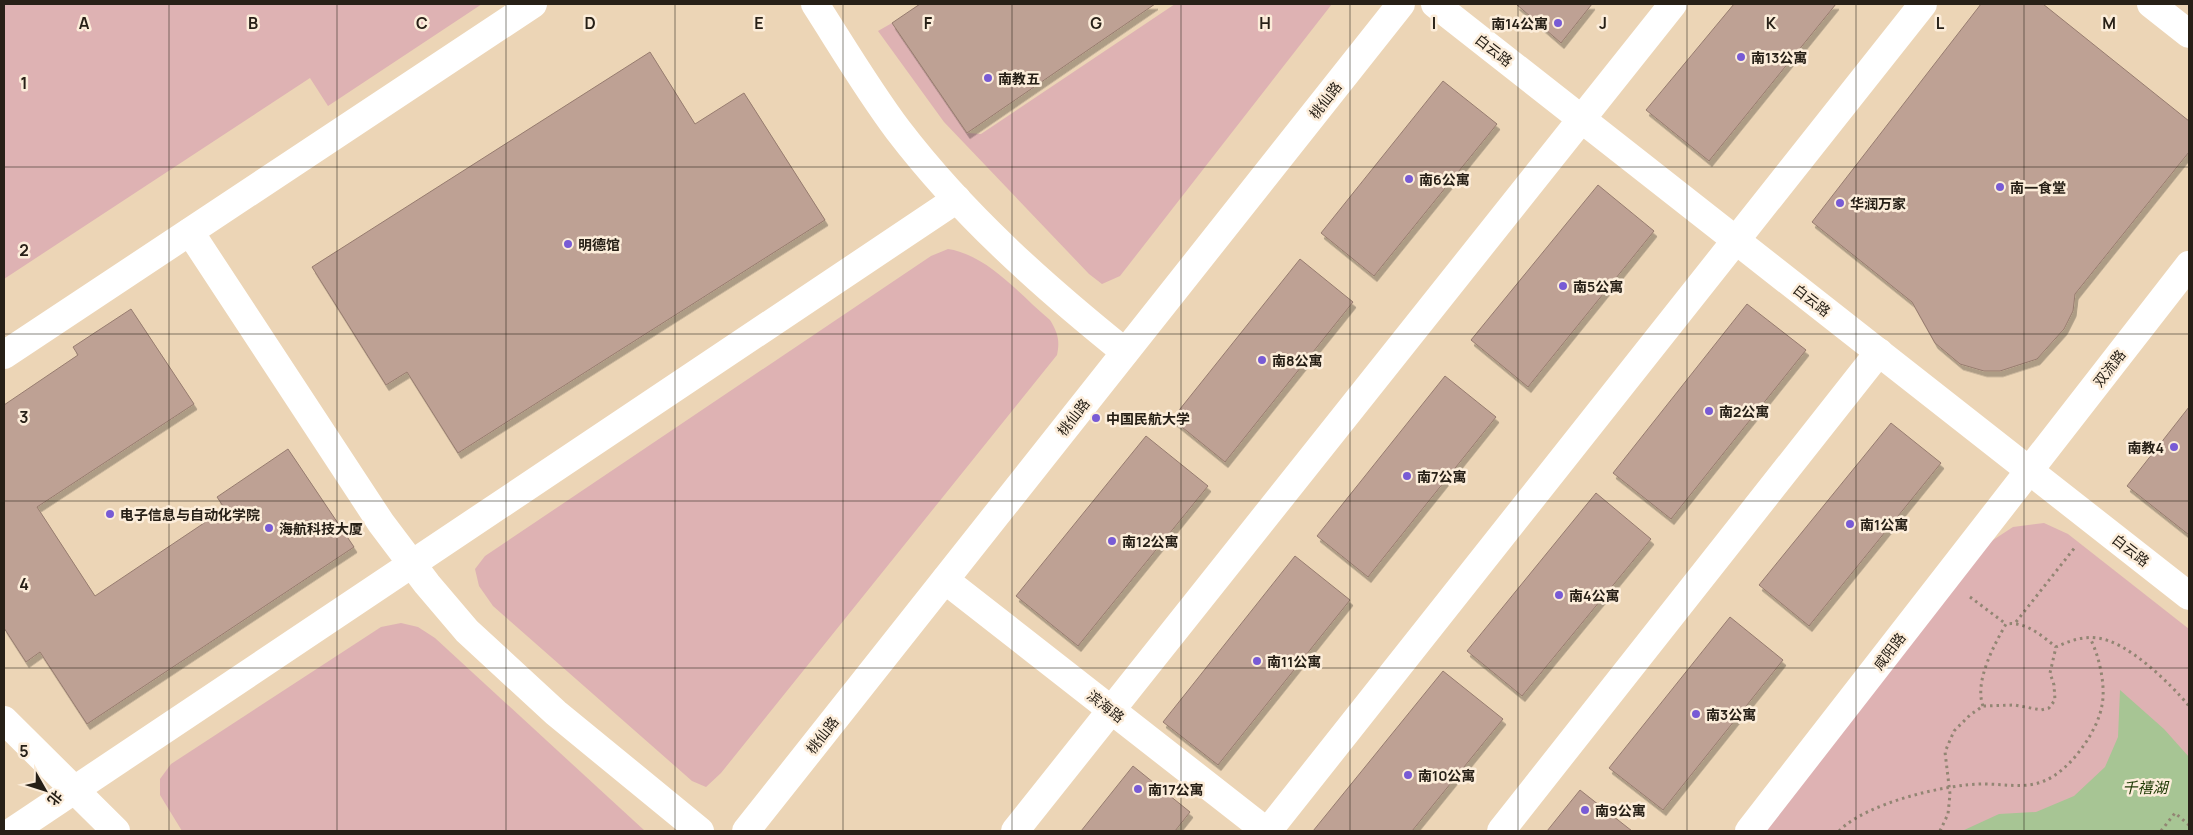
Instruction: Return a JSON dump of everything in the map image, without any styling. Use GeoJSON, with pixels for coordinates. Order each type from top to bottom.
{"type":"FeatureCollection","features":[{"type":"Feature","properties":{"kind":"street"},"geometry":{"type":"LineString","coordinates":[[4,356],[533,4]]}},
{"type":"Feature","properties":{"kind":"street"},"geometry":{"type":"LineString","coordinates":[[815,4],[897,129],[957,199],[1058,298],[1125,352]]}},
{"type":"Feature","properties":{"kind":"street","name":"桃仙路"},"geometry":{"type":"LineString","coordinates":[[746,831],[1401,4]]}},
{"type":"Feature","properties":{"kind":"street","name":"白云路"},"geometry":{"type":"LineString","coordinates":[[1435,4],[2189,596]]}},
{"type":"Feature","properties":{"kind":"street"},"geometry":{"type":"LineString","coordinates":[[1015,831],[1673,4]]}},
{"type":"Feature","properties":{"kind":"street"},"geometry":{"type":"LineString","coordinates":[[1267,831],[1923,4]]}},
{"type":"Feature","properties":{"kind":"street"},"geometry":{"type":"LineString","coordinates":[[2151,4],[2189,34]]}},
{"type":"Feature","properties":{"kind":"street"},"geometry":{"type":"LineString","coordinates":[[13,831],[957,199]]}},
{"type":"Feature","properties":{"kind":"street"},"geometry":{"type":"LineString","coordinates":[[190,232],[381,523],[427,584],[474,638],[556,713],[700,831]]}},
{"type":"Feature","properties":{"kind":"street","name":"双流路"},"geometry":{"type":"LineString","coordinates":[[2030,470],[2189,265]]}},
{"type":"Feature","properties":{"kind":"street"},"geometry":{"type":"LineString","coordinates":[[1501,831],[1879,352]]}},
{"type":"Feature","properties":{"kind":"street","name":"咸阳路"},"geometry":{"type":"LineString","coordinates":[[1749,831],[2030,470]]}},
{"type":"Feature","properties":{"kind":"street","name":"滨海路"},"geometry":{"type":"LineString","coordinates":[[945,580],[1267,831]]}},
{"type":"Feature","properties":{"kind":"street"},"geometry":{"type":"LineString","coordinates":[[4,720],[116,831]]}},
{"type":"Feature","properties":{"kind":"path"},"geometry":{"type":"LineString","coordinates":[[2016,622],[2096,522]]}},
{"type":"Feature","properties":{"kind":"path"},"geometry":{"type":"LineString","coordinates":[[1946,578],[2006,624],[2016,622],[2039,633],[2056,647]]}},
{"type":"Feature","properties":{"kind":"path"},"geometry":{"type":"LineString","coordinates":[[1983,706],[1980,698],[1989,654],[2006,624]]}},
{"type":"Feature","properties":{"kind":"path"},"geometry":{"type":"LineString","coordinates":[[2056,647],[2072,639],[2090,638],[2113,642],[2131,653],[2189,706]]}},
{"type":"Feature","properties":{"kind":"path"},"geometry":{"type":"LineString","coordinates":[[1839,831],[1868,813],[1912,796],[1950,786],[1985,784],[2019,786],[2045,781],[2068,764],[2088,741],[2102,704],[2100,669],[2090,638]]}},
{"type":"Feature","properties":{"kind":"path"},"geometry":{"type":"LineString","coordinates":[[1940,831],[1948,814],[1950,786],[1945,752],[1954,731],[1970,714],[1983,706],[2015,705],[2041,710],[2049,708],[2055,700],[2054,685],[2050,673],[2056,647]]}},
{"type":"Feature","properties":{"kind":"path"},"geometry":{"type":"LineString","coordinates":[[2161,831],[2175,813],[2189,825]]}},
{"type":"Feature","properties":{"kind":"shaded area","name":"中国民航大学"},"geometry":{"type":"Polygon","coordinates":[[[4,4],[2189,4],[2189,831],[4,831],[4,4]]]}},
{"type":"Feature","properties":{"kind":"shaded area"},"geometry":{"type":"Polygon","coordinates":[[[4,4],[482,4],[328,106],[310,78],[4,279],[4,4]]]}},
{"type":"Feature","properties":{"kind":"shaded area"},"geometry":{"type":"Polygon","coordinates":[[[1175,4],[1332,4],[1120,276],[1102,284],[1089,274],[944,122],[878,31],[892,23],[967,133],[981,134],[1175,4]]]}},
{"type":"Feature","properties":{"kind":"shaded area"},"geometry":{"type":"Polygon","coordinates":[[[948,249],[977,259],[1003,277],[1050,320],[1058,337],[1057,355],[721,773],[706,787],[692,781],[493,606],[479,586],[475,569],[485,556],[931,256],[948,249]]]}},
{"type":"Feature","properties":{"kind":"shaded area"},"geometry":{"type":"Polygon","coordinates":[[[2044,523],[2068,534],[2189,629],[2189,831],[1764,831],[1990,542],[2013,527],[2044,523]]]}},
{"type":"Feature","properties":{"kind":"shaded area"},"geometry":{"type":"Polygon","coordinates":[[[401,623],[418,627],[435,638],[645,831],[182,831],[160,795],[160,779],[171,764],[381,627],[401,623]]]}},
{"type":"Feature","properties":{"kind":"water","name":"千禧湖"},"geometry":{"type":"Polygon","coordinates":[[[2120,690],[2164,729],[2189,757],[2189,831],[1962,831],[1999,814],[2036,812],[2074,796],[2105,767],[2118,737],[2120,690]]]}},
{"type":"Feature","properties":{"kind":"building","name":"南教五"},"geometry":{"type":"Polygon","coordinates":[[[920,4],[1155,4],[967,133],[892,23],[920,4]]]}},
{"type":"Feature","properties":{"kind":"building","name":"南14公寓"},"geometry":{"type":"Polygon","coordinates":[[[1516,4],[1592,4],[1561,43],[1516,4]]]}},
{"type":"Feature","properties":{"kind":"building","name":"南13公寓"},"geometry":{"type":"Polygon","coordinates":[[[1734,4],[1836,4],[1709,161],[1646,110],[1734,4]]]}},
{"type":"Feature","properties":{"kind":"building","name":"南一食堂"},"geometry":{"type":"Polygon","coordinates":[[[1981,4],[2043,4],[2189,121],[2189,152],[2075,294],[2073,311],[2064,329],[2037,359],[2000,371],[1984,371],[1960,364],[1935,343],[1912,302],[1812,222],[1981,4]]]}},
{"type":"Feature","properties":{"kind":"building","name":"明德馆"},"geometry":{"type":"Polygon","coordinates":[[[650,52],[695,124],[744,93],[825,220],[458,453],[407,372],[386,385],[312,267],[650,52]]]}},
{"type":"Feature","properties":{"kind":"building","name":"南6公寓"},"geometry":{"type":"Polygon","coordinates":[[[1443,81],[1497,124],[1374,276],[1321,233],[1443,81]]]}},
{"type":"Feature","properties":{"kind":"building","name":"南5公寓"},"geometry":{"type":"Polygon","coordinates":[[[1598,185],[1654,231],[1528,387],[1471,340],[1598,185]]]}},
{"type":"Feature","properties":{"kind":"building","name":"南8公寓"},"geometry":{"type":"Polygon","coordinates":[[[1300,259],[1353,302],[1225,462],[1172,419],[1300,259]]]}},
{"type":"Feature","properties":{"kind":"building","name":"南2公寓"},"geometry":{"type":"Polygon","coordinates":[[[1747,304],[1806,350],[1671,519],[1613,473],[1747,304]]]}},
{"type":"Feature","properties":{"kind":"building","name":"海航科技大厦"},"geometry":{"type":"Polygon","coordinates":[[[131,309],[194,404],[37,507],[95,596],[225,509],[217,497],[288,449],[354,547],[87,724],[40,652],[26,662],[4,628],[4,405],[78,355],[73,347],[131,309]]]}},
{"type":"Feature","properties":{"kind":"building","name":"南7公寓"},"geometry":{"type":"Polygon","coordinates":[[[1445,376],[1496,417],[1368,577],[1317,536],[1445,376]]]}},
{"type":"Feature","properties":{"kind":"building","name":"南教4"},"geometry":{"type":"Polygon","coordinates":[[[2189,407],[2189,535],[2127,486],[2189,407]]]}},
{"type":"Feature","properties":{"kind":"building","name":"南1公寓"},"geometry":{"type":"Polygon","coordinates":[[[1891,423],[1941,463],[1809,626],[1759,585],[1891,423]]]}},
{"type":"Feature","properties":{"kind":"building","name":"南12公寓"},"geometry":{"type":"Polygon","coordinates":[[[1146,436],[1208,486],[1078,646],[1016,596],[1146,436]]]}},
{"type":"Feature","properties":{"kind":"building","name":"南4公寓"},"geometry":{"type":"Polygon","coordinates":[[[1596,493],[1651,539],[1522,696],[1467,651],[1596,493]]]}},
{"type":"Feature","properties":{"kind":"building","name":"南11公寓"},"geometry":{"type":"Polygon","coordinates":[[[1295,556],[1350,600],[1218,765],[1163,722],[1295,556]]]}},
{"type":"Feature","properties":{"kind":"building","name":"南3公寓"},"geometry":{"type":"Polygon","coordinates":[[[1730,617],[1783,660],[1663,810],[1609,768],[1730,617]]]}},
{"type":"Feature","properties":{"kind":"building","name":"南10公寓"},"geometry":{"type":"Polygon","coordinates":[[[1443,671],[1503,719],[1412,831],[1313,831],[1443,671]]]}},
{"type":"Feature","properties":{"kind":"building","name":"南17公寓"},"geometry":{"type":"Polygon","coordinates":[[[1133,766],[1190,812],[1175,831],[1081,831],[1133,766]]]}},
{"type":"Feature","properties":{"kind":"building","name":"南9公寓"},"geometry":{"type":"Polygon","coordinates":[[[1580,790],[1632,831],[1547,831],[1580,790]]]}},
{"type":"Feature","properties":{"kind":"place","name":"南14公寓"},"geometry":{"type":"Point","coordinates":[1558,23]}},
{"type":"Feature","properties":{"kind":"place","name":"南13公寓"},"geometry":{"type":"Point","coordinates":[1741,57]}},
{"type":"Feature","properties":{"kind":"place","name":"南教五"},"geometry":{"type":"Point","coordinates":[988,78]}},
{"type":"Feature","properties":{"kind":"place","name":"南6公寓"},"geometry":{"type":"Point","coordinates":[1409,179]}},
{"type":"Feature","properties":{"kind":"place","name":"南一食堂"},"geometry":{"type":"Point","coordinates":[2000,187]}},
{"type":"Feature","properties":{"kind":"place","name":"华润万家"},"geometry":{"type":"Point","coordinates":[1840,203]}},
{"type":"Feature","properties":{"kind":"place","name":"明德馆"},"geometry":{"type":"Point","coordinates":[568,244]}},
{"type":"Feature","properties":{"kind":"place","name":"南5公寓"},"geometry":{"type":"Point","coordinates":[1563,286]}},
{"type":"Feature","properties":{"kind":"place","name":"南8公寓"},"geometry":{"type":"Point","coordinates":[1262,360]}},
{"type":"Feature","properties":{"kind":"place","name":"南2公寓"},"geometry":{"type":"Point","coordinates":[1709,411]}},
{"type":"Feature","properties":{"kind":"place","name":"中国民航大学"},"geometry":{"type":"Point","coordinates":[1096,418]}},
{"type":"Feature","properties":{"kind":"place","name":"南教4"},"geometry":{"type":"Point","coordinates":[2174,447]}},
{"type":"Feature","properties":{"kind":"place","name":"南7公寓"},"geometry":{"type":"Point","coordinates":[1407,476]}},
{"type":"Feature","properties":{"kind":"place","name":"电子信息与自动化学院"},"geometry":{"type":"Point","coordinates":[110,514]}},
{"type":"Feature","properties":{"kind":"place","name":"南1公寓"},"geometry":{"type":"Point","coordinates":[1850,524]}},
{"type":"Feature","properties":{"kind":"place","name":"海航科技大厦"},"geometry":{"type":"Point","coordinates":[269,528]}},
{"type":"Feature","properties":{"kind":"place","name":"南12公寓"},"geometry":{"type":"Point","coordinates":[1112,541]}},
{"type":"Feature","properties":{"kind":"place","name":"南4公寓"},"geometry":{"type":"Point","coordinates":[1559,595]}},
{"type":"Feature","properties":{"kind":"place","name":"南11公寓"},"geometry":{"type":"Point","coordinates":[1257,661]}},
{"type":"Feature","properties":{"kind":"place","name":"南3公寓"},"geometry":{"type":"Point","coordinates":[1696,714]}},
{"type":"Feature","properties":{"kind":"place","name":"南10公寓"},"geometry":{"type":"Point","coordinates":[1408,775]}},
{"type":"Feature","properties":{"kind":"place","name":"南17公寓"},"geometry":{"type":"Point","coordinates":[1138,789]}},
{"type":"Feature","properties":{"kind":"place","name":"南9公寓"},"geometry":{"type":"Point","coordinates":[1585,810]}}]}
